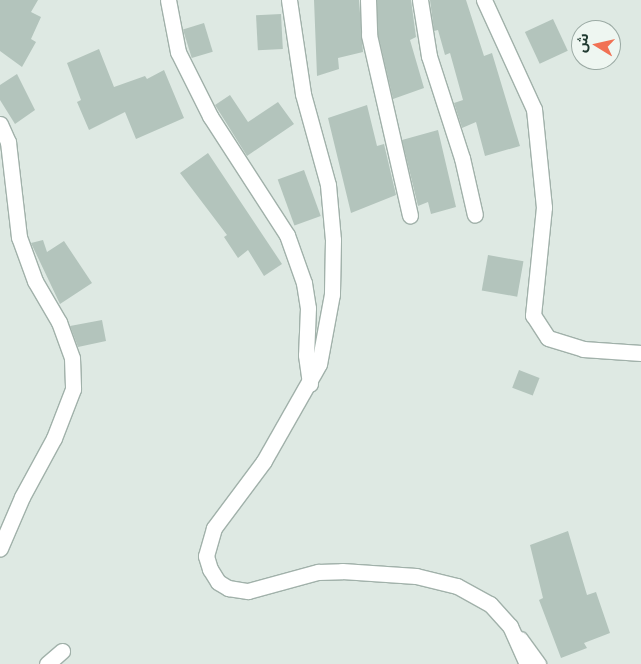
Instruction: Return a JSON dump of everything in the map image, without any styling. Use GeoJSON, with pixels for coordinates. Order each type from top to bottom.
{"type":"FeatureCollection","features":[{"type":"Feature","properties":{"kind":"street"},"geometry":{"type":"LineString","coordinates":[[168,0],[178,52],[210,116],[287,235],[304,283],[308,308],[306,355],[310,384]]}},
{"type":"Feature","properties":{"kind":"street"},"geometry":{"type":"LineString","coordinates":[[289,0],[303,94],[328,186],[334,240],[332,294],[325,342],[310,384],[264,461],[214,528],[206,556],[218,582],[228,588],[248,591],[318,572],[342,570],[416,576],[457,586],[490,604],[510,626],[538,664]]}},
{"type":"Feature","properties":{"kind":"street"},"geometry":{"type":"LineString","coordinates":[[368,0],[369,35],[410,214]]}},
{"type":"Feature","properties":{"kind":"street"},"geometry":{"type":"LineString","coordinates":[[420,0],[429,56],[462,158],[475,215]]}},
{"type":"Feature","properties":{"kind":"street"},"geometry":{"type":"LineString","coordinates":[[484,0],[534,109],[544,207],[533,315],[548,338],[583,349],[641,353]]}},
{"type":"Feature","properties":{"kind":"street"},"geometry":{"type":"LineString","coordinates":[[0,124],[8,142],[19,237],[35,282],[59,322],[68,349],[73,389],[54,438],[22,497],[0,548]]}},
{"type":"Feature","properties":{"kind":"street"},"geometry":{"type":"LineString","coordinates":[[510,626],[528,664]]}},
{"type":"Feature","properties":{"kind":"street"},"geometry":{"type":"LineString","coordinates":[[47,664],[62,651]]}},
{"type":"Feature","properties":{"kind":"building"},"geometry":{"type":"Polygon","coordinates":[[[0,0],[38,0],[31,12],[41,17],[31,39],[36,42],[22,67],[0,51],[0,0]]]}},
{"type":"Feature","properties":{"kind":"building"},"geometry":{"type":"Polygon","coordinates":[[[314,0],[359,0],[363,52],[338,58],[339,69],[317,76],[314,0]]]}},
{"type":"Feature","properties":{"kind":"building"},"geometry":{"type":"Polygon","coordinates":[[[377,0],[411,0],[416,37],[410,40],[424,88],[393,99],[378,34],[377,0]]]}},
{"type":"Feature","properties":{"kind":"building"},"geometry":{"type":"Polygon","coordinates":[[[430,0],[466,0],[484,56],[492,53],[520,146],[485,156],[476,122],[462,128],[454,103],[463,100],[450,53],[445,55],[438,30],[434,31],[430,0]]]}},
{"type":"Feature","properties":{"kind":"building"},"geometry":{"type":"Polygon","coordinates":[[[281,14],[283,49],[258,50],[256,15],[281,14]]]}},
{"type":"Feature","properties":{"kind":"building"},"geometry":{"type":"Polygon","coordinates":[[[553,19],[568,51],[540,64],[525,32],[553,19]]]}},
{"type":"Feature","properties":{"kind":"building"},"geometry":{"type":"Polygon","coordinates":[[[204,23],[213,52],[192,58],[183,29],[204,23]]]}},
{"type":"Feature","properties":{"kind":"building"},"geometry":{"type":"Polygon","coordinates":[[[99,49],[114,87],[145,76],[147,79],[164,70],[184,118],[136,139],[125,112],[89,130],[77,102],[81,100],[67,63],[99,49]]]}},
{"type":"Feature","properties":{"kind":"building"},"geometry":{"type":"Polygon","coordinates":[[[17,74],[35,110],[15,124],[0,100],[0,85],[17,74]]]}},
{"type":"Feature","properties":{"kind":"building"},"geometry":{"type":"Polygon","coordinates":[[[230,95],[248,122],[278,102],[294,124],[247,156],[215,105],[230,95]]]}},
{"type":"Feature","properties":{"kind":"building"},"geometry":{"type":"Polygon","coordinates":[[[367,105],[377,146],[384,144],[396,195],[351,213],[328,118],[367,105]]]}},
{"type":"Feature","properties":{"kind":"building"},"geometry":{"type":"Polygon","coordinates":[[[438,130],[456,207],[431,214],[428,202],[418,206],[402,140],[438,130]]]}},
{"type":"Feature","properties":{"kind":"building"},"geometry":{"type":"Polygon","coordinates":[[[208,153],[282,264],[264,276],[248,250],[238,258],[224,237],[227,235],[180,173],[208,153]]]}},
{"type":"Feature","properties":{"kind":"building"},"geometry":{"type":"Polygon","coordinates":[[[304,170],[321,216],[294,226],[278,180],[304,170]]]}},
{"type":"Feature","properties":{"kind":"building"},"geometry":{"type":"Polygon","coordinates":[[[43,240],[47,252],[64,241],[92,283],[60,304],[31,243],[43,240]]]}},
{"type":"Feature","properties":{"kind":"building"},"geometry":{"type":"Polygon","coordinates":[[[488,255],[523,261],[517,297],[482,290],[488,255]]]}},
{"type":"Feature","properties":{"kind":"building"},"geometry":{"type":"Polygon","coordinates":[[[102,320],[106,341],[78,347],[70,326],[102,320]]]}},
{"type":"Feature","properties":{"kind":"building"},"geometry":{"type":"Polygon","coordinates":[[[519,370],[540,378],[533,396],[512,388],[519,370]]]}},
{"type":"Feature","properties":{"kind":"building"},"geometry":{"type":"Polygon","coordinates":[[[568,531],[587,595],[596,592],[610,633],[584,643],[587,648],[561,658],[539,600],[543,598],[530,545],[568,531]]]}}]}
